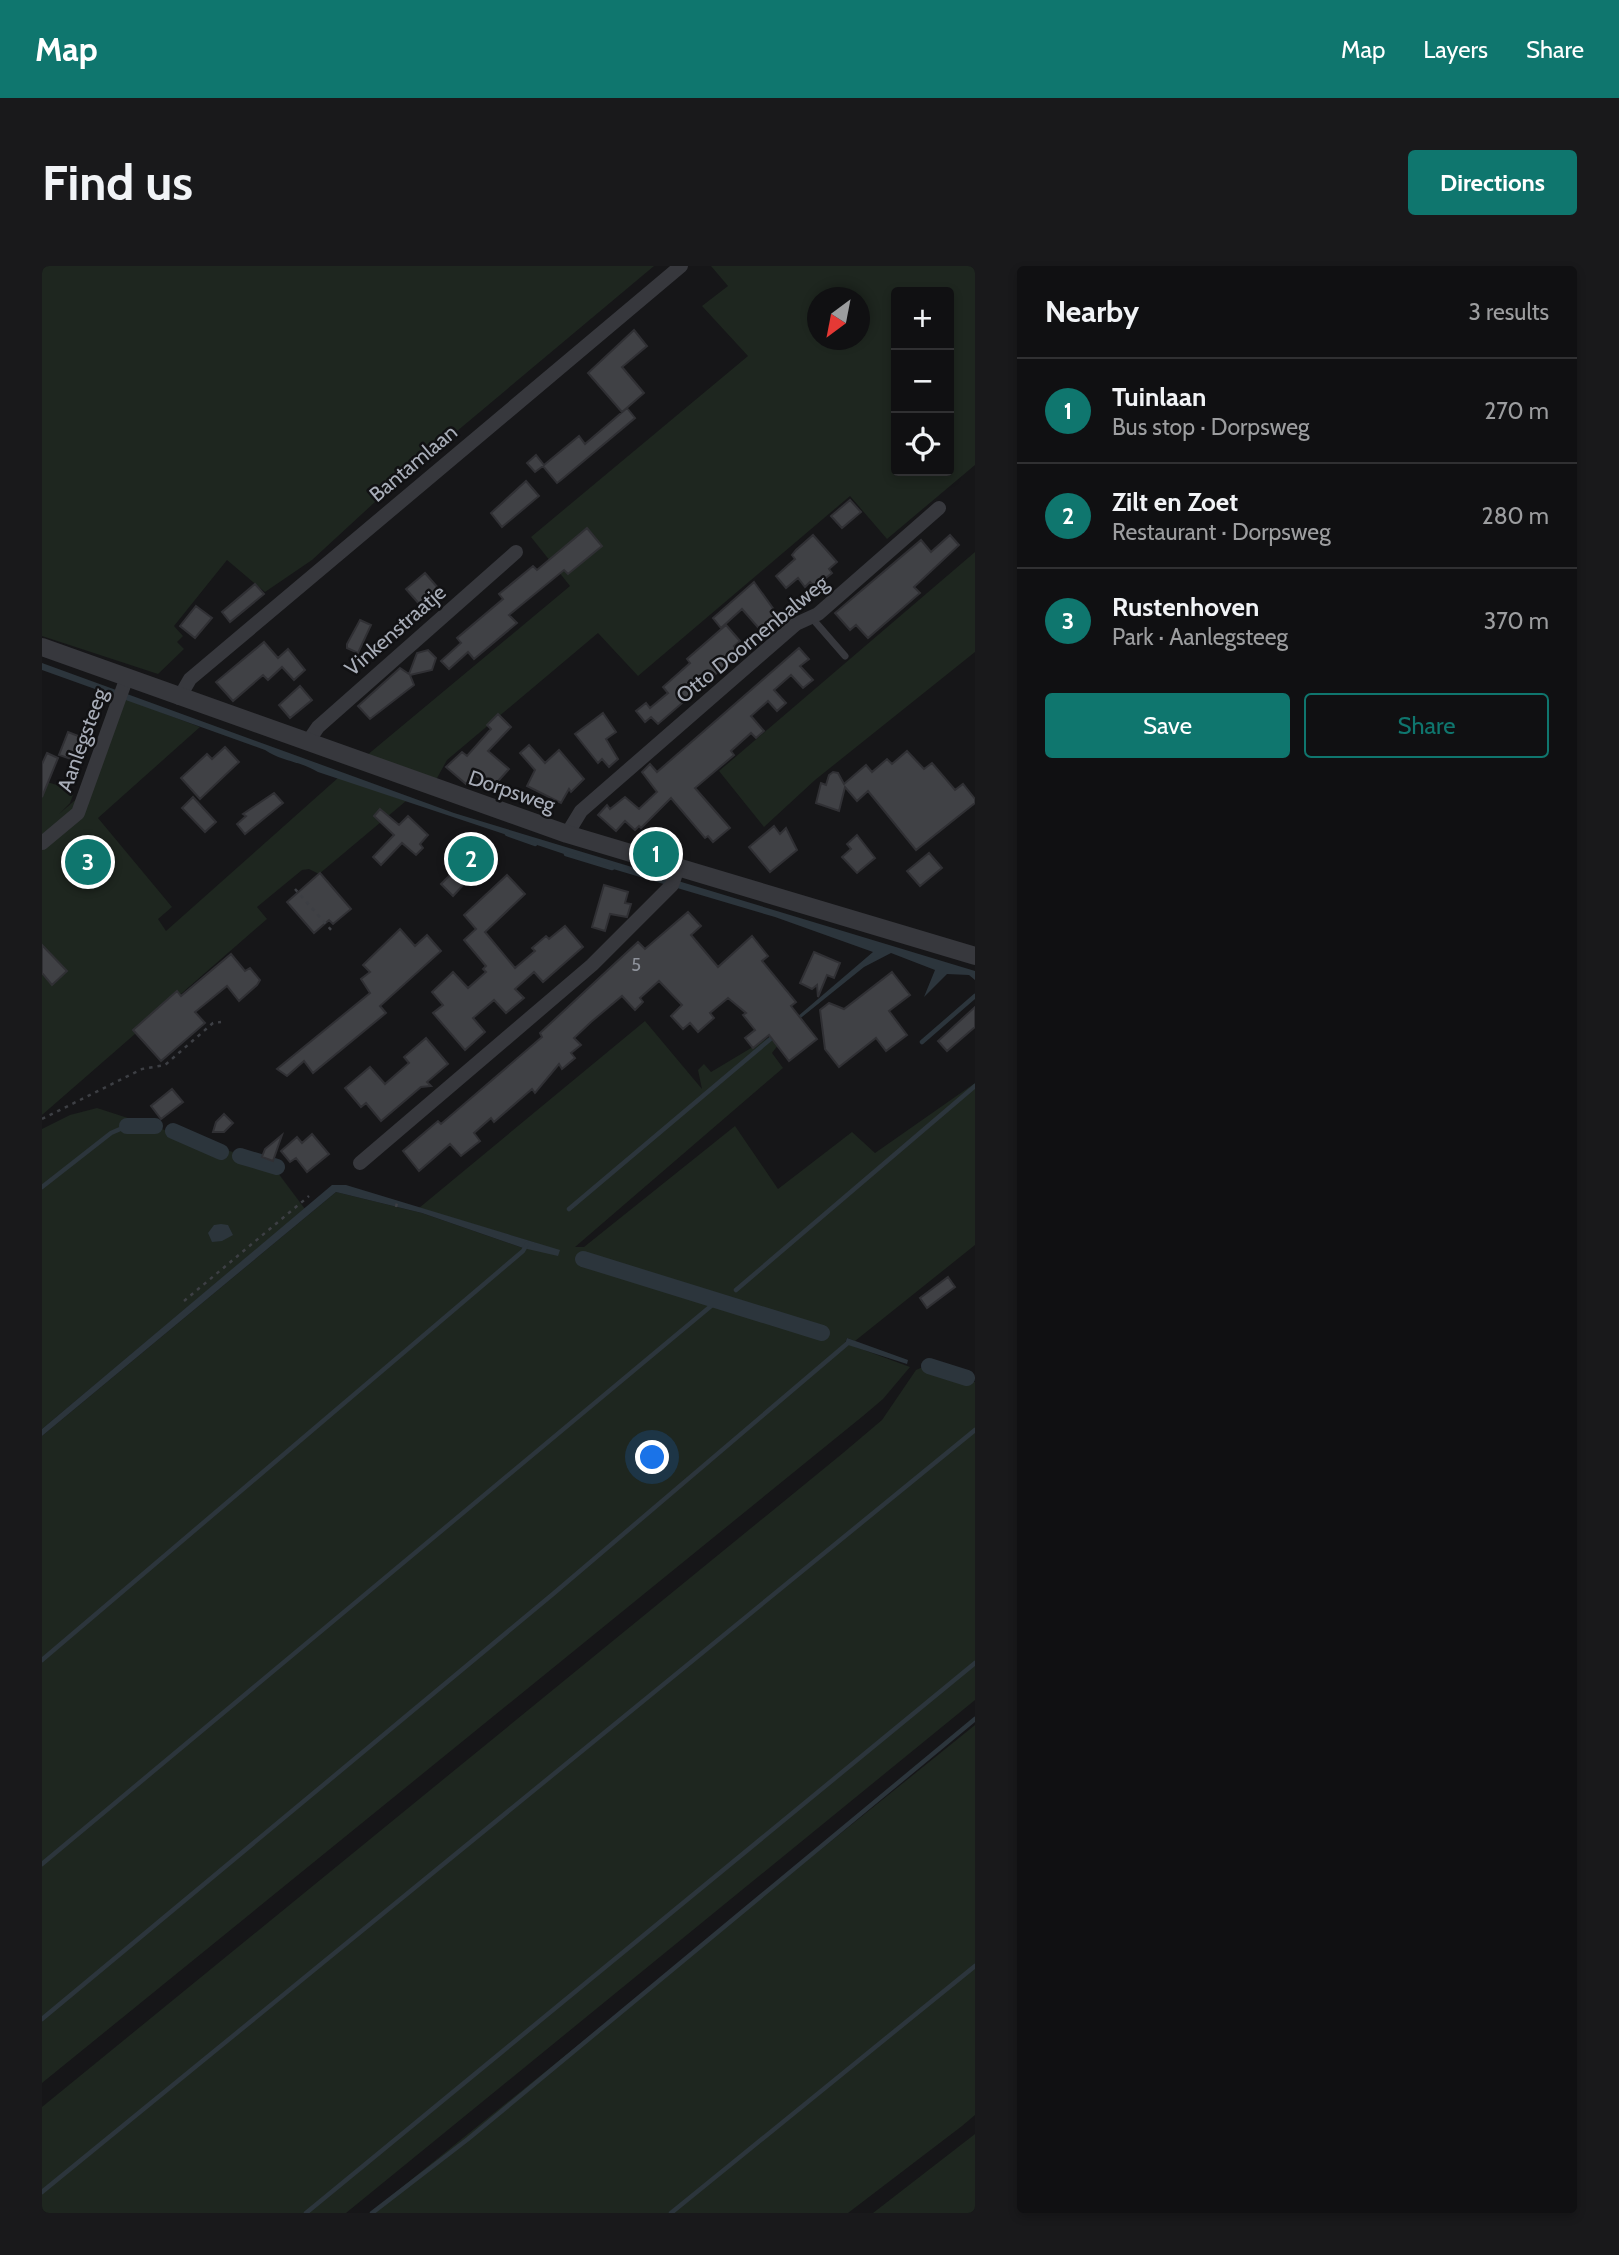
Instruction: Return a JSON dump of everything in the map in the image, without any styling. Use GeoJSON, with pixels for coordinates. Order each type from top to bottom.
{"type":"FeatureCollection","features":[{"type":"Feature","properties":{"kind":"street","name":"Bantamlaan"},"geometry":{"type":"LineString","coordinates":[[179,698],[190,679],[681,266]]}},
{"type":"Feature","properties":{"kind":"street","name":"Otto Doornenbalweg"},"geometry":{"type":"LineString","coordinates":[[567,834],[581,811],[796,624],[811,617],[939,508]]}},
{"type":"Feature","properties":{"kind":"street","name":"Vinkenstraatje"},"geometry":{"type":"LineString","coordinates":[[307,743],[318,727],[516,552]]}},
{"type":"Feature","properties":{"kind":"street","name":"Dorpsweg"},"geometry":{"type":"LineString","coordinates":[[42,647],[123,688],[179,698],[567,834],[975,956]]}},
{"type":"Feature","properties":{"kind":"street","name":"Aanlegsteeg"},"geometry":{"type":"LineString","coordinates":[[42,843],[78,813],[123,688]]}},
{"type":"Feature","properties":{"kind":"street"},"geometry":{"type":"LineString","coordinates":[[360,1163],[592,965],[672,885],[678,867]]}},
{"type":"Feature","properties":{"kind":"lane"},"geometry":{"type":"LineString","coordinates":[[811,617],[845,656]]}},
{"type":"Feature","properties":{"kind":"path"},"geometry":{"type":"LineString","coordinates":[[295,889],[332,931]]}},
{"type":"Feature","properties":{"kind":"path"},"geometry":{"type":"LineString","coordinates":[[42,1119],[142,1069],[165,1065],[213,1023],[221,1023]]}},
{"type":"Feature","properties":{"kind":"path"},"geometry":{"type":"LineString","coordinates":[[184,1301],[309,1196]]}},
{"type":"Feature","properties":{"kind":"path"},"geometry":{"type":"LineString","coordinates":[[396,1207],[398,1199]]}},
{"type":"Feature","properties":{"kind":"shaded area"},"geometry":{"type":"Polygon","coordinates":[[[42,266],[654,266],[401,478],[312,560],[265,592],[227,560],[174,626],[183,636],[177,642],[184,649],[158,674],[42,636],[42,266]]]}},
{"type":"Feature","properties":{"kind":"shaded area"},"geometry":{"type":"Polygon","coordinates":[[[711,266],[975,266],[975,465],[887,539],[850,496],[638,676],[598,633],[447,760],[436,780],[366,756],[570,586],[531,537],[748,356],[702,306],[728,286],[711,266]]]}},
{"type":"Feature","properties":{"kind":"shaded area"},"geometry":{"type":"Polygon","coordinates":[[[975,552],[975,652],[815,780],[764,827],[719,771],[975,552]]]}},
{"type":"Feature","properties":{"kind":"shaded area"},"geometry":{"type":"Polygon","coordinates":[[[42,663],[454,813],[975,971],[975,980],[969,975],[947,974],[924,997],[935,970],[891,953],[864,967],[792,1025],[790,1023],[873,952],[775,917],[576,858],[318,772],[265,750],[42,670],[42,663]]]}},
{"type":"Feature","properties":{"kind":"shaded area"},"geometry":{"type":"Polygon","coordinates":[[[113,694],[200,727],[98,818],[172,907],[158,919],[166,931],[339,777],[406,801],[319,874],[309,869],[302,870],[257,907],[267,919],[42,1115],[42,784],[44,781],[60,786],[73,795],[70,803],[59,814],[80,796],[113,694]]]}},
{"type":"Feature","properties":{"kind":"shaded area"},"geometry":{"type":"Polygon","coordinates":[[[645,1021],[702,1089],[698,1070],[704,1064],[711,1072],[771,1036],[792,1027],[772,1053],[783,1068],[575,1247],[584,1247],[735,1126],[778,1189],[852,1132],[875,1153],[975,1083],[975,1245],[855,1341],[847,1338],[845,1343],[910,1367],[883,1399],[863,1416],[42,2083],[42,1436],[336,1192],[422,1213],[523,1248],[536,1243],[419,1208],[645,1021]]]}},
{"type":"Feature","properties":{"kind":"shaded area"},"geometry":{"type":"Polygon","coordinates":[[[97,1108],[242,1155],[275,1169],[305,1209],[42,1429],[42,1129],[70,1115],[97,1108]]]}},
{"type":"Feature","properties":{"kind":"shaded area"},"geometry":{"type":"Polygon","coordinates":[[[332,1185],[346,1185],[560,1250],[558,1256],[523,1248],[422,1213],[336,1192],[42,1436],[42,1429],[332,1185]]]}},
{"type":"Feature","properties":{"kind":"shaded area"},"geometry":{"type":"Polygon","coordinates":[[[214,1225],[228,1225],[233,1235],[222,1241],[212,1242],[208,1233],[214,1225]]]}},
{"type":"Feature","properties":{"kind":"shaded area"},"geometry":{"type":"Polygon","coordinates":[[[847,1338],[908,1360],[907,1364],[845,1344],[847,1338]]]}},
{"type":"Feature","properties":{"kind":"shaded area"},"geometry":{"type":"Polygon","coordinates":[[[925,1366],[975,1382],[975,1700],[346,2213],[42,2213],[42,2107],[843,1453],[882,1420],[916,1370],[925,1366]]]}},
{"type":"Feature","properties":{"kind":"shaded area"},"geometry":{"type":"Polygon","coordinates":[[[975,1725],[975,2115],[962,2126],[848,2213],[370,2213],[975,1725]]]}},
{"type":"Feature","properties":{"kind":"shaded area"},"geometry":{"type":"Polygon","coordinates":[[[975,2134],[975,2213],[873,2213],[975,2134]]]}},
{"type":"Feature","properties":{"kind":"building"},"geometry":{"type":"Polygon","coordinates":[[[634,330],[647,346],[622,367],[644,393],[622,412],[588,373],[634,330]]]}},
{"type":"Feature","properties":{"kind":"building"},"geometry":{"type":"Polygon","coordinates":[[[627,408],[635,418],[557,483],[543,466],[535,472],[527,463],[536,455],[544,465],[579,436],[585,444],[627,408]]]}},
{"type":"Feature","properties":{"kind":"building"},"geometry":{"type":"Polygon","coordinates":[[[526,481],[539,496],[502,527],[491,513],[526,481]]]}},
{"type":"Feature","properties":{"kind":"building"},"geometry":{"type":"Polygon","coordinates":[[[850,500],[861,512],[842,528],[831,516],[850,500]]]}},
{"type":"Feature","properties":{"kind":"building"},"geometry":{"type":"Polygon","coordinates":[[[587,528],[602,546],[568,574],[564,570],[509,615],[517,623],[474,659],[468,652],[449,669],[441,661],[461,643],[457,638],[503,599],[499,594],[533,566],[537,570],[587,528]]]}},
{"type":"Feature","properties":{"kind":"building"},"geometry":{"type":"Polygon","coordinates":[[[813,535],[837,562],[829,569],[832,573],[815,587],[810,582],[805,587],[798,578],[786,588],[776,576],[795,559],[792,555],[813,535]]]}},
{"type":"Feature","properties":{"kind":"building"},"geometry":{"type":"Polygon","coordinates":[[[950,535],[959,545],[914,587],[920,593],[868,638],[856,625],[850,630],[835,613],[921,540],[931,552],[950,535]]]}},
{"type":"Feature","properties":{"kind":"building"},"geometry":{"type":"Polygon","coordinates":[[[425,573],[439,589],[421,606],[406,589],[425,573]]]}},
{"type":"Feature","properties":{"kind":"building"},"geometry":{"type":"Polygon","coordinates":[[[754,582],[780,618],[763,633],[742,609],[721,628],[713,618],[754,582]]]}},
{"type":"Feature","properties":{"kind":"building"},"geometry":{"type":"Polygon","coordinates":[[[255,584],[264,594],[230,622],[222,612],[255,584]]]}},
{"type":"Feature","properties":{"kind":"building"},"geometry":{"type":"Polygon","coordinates":[[[196,606],[212,618],[195,638],[180,626],[196,606]]]}},
{"type":"Feature","properties":{"kind":"building"},"geometry":{"type":"Polygon","coordinates":[[[360,620],[371,625],[358,653],[347,648],[347,644],[360,620]]]}},
{"type":"Feature","properties":{"kind":"building"},"geometry":{"type":"Polygon","coordinates":[[[726,625],[740,641],[734,646],[740,653],[658,724],[651,717],[645,722],[636,711],[646,703],[650,708],[668,693],[663,687],[690,663],[687,659],[726,625]]]}},
{"type":"Feature","properties":{"kind":"building"},"geometry":{"type":"Polygon","coordinates":[[[264,642],[278,658],[288,649],[305,670],[294,680],[282,667],[268,680],[263,675],[233,701],[216,682],[264,642]]]}},
{"type":"Feature","properties":{"kind":"building"},"geometry":{"type":"Polygon","coordinates":[[[799,648],[809,659],[800,666],[813,680],[803,688],[791,675],[774,690],[786,703],[777,711],[768,701],[751,716],[764,731],[756,738],[751,733],[731,751],[734,755],[695,788],[730,828],[713,842],[708,836],[705,838],[671,798],[641,828],[639,826],[635,830],[625,821],[616,831],[598,815],[607,805],[610,809],[625,797],[639,809],[657,792],[642,772],[650,764],[657,772],[799,648]]]}},
{"type":"Feature","properties":{"kind":"building"},"geometry":{"type":"Polygon","coordinates":[[[428,650],[436,658],[432,670],[410,675],[414,685],[370,719],[358,706],[400,668],[409,674],[417,653],[428,650]]]}},
{"type":"Feature","properties":{"kind":"building"},"geometry":{"type":"Polygon","coordinates":[[[300,686],[312,700],[290,718],[279,705],[300,686]]]}},
{"type":"Feature","properties":{"kind":"building"},"geometry":{"type":"Polygon","coordinates":[[[603,713],[616,732],[606,739],[618,759],[609,767],[602,759],[598,763],[575,734],[603,713]]]}},
{"type":"Feature","properties":{"kind":"building"},"geometry":{"type":"Polygon","coordinates":[[[498,714],[511,727],[488,751],[509,769],[491,789],[474,774],[466,784],[446,767],[462,752],[467,756],[491,729],[487,725],[498,714]]]}},
{"type":"Feature","properties":{"kind":"building"},"geometry":{"type":"Polygon","coordinates":[[[68,732],[86,739],[79,757],[73,754],[71,759],[59,755],[68,732]]]}},
{"type":"Feature","properties":{"kind":"building"},"geometry":{"type":"Polygon","coordinates":[[[529,745],[545,763],[559,750],[584,779],[571,792],[569,789],[561,803],[527,786],[535,770],[520,753],[529,745]]]}},
{"type":"Feature","properties":{"kind":"building"},"geometry":{"type":"Polygon","coordinates":[[[225,747],[239,762],[200,799],[181,778],[207,754],[212,759],[225,747]]]}},
{"type":"Feature","properties":{"kind":"building"},"geometry":{"type":"Polygon","coordinates":[[[907,751],[924,769],[932,763],[955,790],[963,784],[975,799],[975,803],[916,850],[868,791],[857,801],[845,787],[839,811],[816,803],[821,783],[826,785],[833,772],[838,773],[844,784],[866,765],[872,772],[887,759],[892,764],[907,751]]]}},
{"type":"Feature","properties":{"kind":"building"},"geometry":{"type":"Polygon","coordinates":[[[47,753],[58,758],[42,797],[42,764],[47,753]]]}},
{"type":"Feature","properties":{"kind":"building"},"geometry":{"type":"Polygon","coordinates":[[[274,793],[283,803],[245,834],[237,824],[246,816],[243,814],[274,793]]]}},
{"type":"Feature","properties":{"kind":"building"},"geometry":{"type":"Polygon","coordinates":[[[193,797],[216,822],[205,832],[182,808],[193,797]]]}},
{"type":"Feature","properties":{"kind":"building"},"geometry":{"type":"Polygon","coordinates":[[[380,809],[399,825],[408,816],[428,835],[420,844],[423,848],[416,855],[402,843],[381,865],[373,857],[394,835],[374,816],[380,809]]]}},
{"type":"Feature","properties":{"kind":"building"},"geometry":{"type":"Polygon","coordinates":[[[774,826],[780,834],[786,828],[797,850],[770,872],[749,847],[774,826]]]}},
{"type":"Feature","properties":{"kind":"building"},"geometry":{"type":"Polygon","coordinates":[[[471,835],[491,855],[453,896],[441,884],[459,866],[450,856],[471,835]]]}},
{"type":"Feature","properties":{"kind":"building"},"geometry":{"type":"Polygon","coordinates":[[[857,835],[875,858],[857,873],[842,857],[851,849],[847,844],[857,835]]]}},
{"type":"Feature","properties":{"kind":"building"},"geometry":{"type":"Polygon","coordinates":[[[929,853],[942,868],[920,886],[907,871],[929,853]]]}},
{"type":"Feature","properties":{"kind":"building"},"geometry":{"type":"Polygon","coordinates":[[[320,873],[351,909],[333,924],[329,920],[314,933],[287,902],[320,873]]]}},
{"type":"Feature","properties":{"kind":"building"},"geometry":{"type":"Polygon","coordinates":[[[507,875],[525,894],[485,932],[515,968],[535,951],[532,948],[546,936],[549,939],[565,926],[583,947],[543,982],[534,972],[515,989],[524,998],[506,1013],[494,1000],[473,1018],[485,1032],[465,1050],[433,1013],[443,1005],[432,992],[453,972],[468,988],[486,972],[483,969],[486,966],[464,940],[476,929],[464,915],[507,875]]]}},
{"type":"Feature","properties":{"kind":"building"},"geometry":{"type":"Polygon","coordinates":[[[604,885],[628,892],[625,903],[631,904],[627,917],[610,914],[605,931],[592,927],[604,885]]]}},
{"type":"Feature","properties":{"kind":"building"},"geometry":{"type":"Polygon","coordinates":[[[688,912],[701,926],[691,935],[718,967],[752,936],[768,956],[762,961],[796,1002],[791,1006],[817,1039],[789,1061],[769,1035],[753,1048],[745,1038],[755,1030],[743,1015],[746,1013],[728,998],[710,1013],[714,1018],[698,1032],[690,1023],[683,1029],[671,1016],[682,1005],[659,981],[640,998],[643,1002],[635,1010],[622,996],[591,1022],[574,1038],[581,1045],[571,1053],[575,1058],[562,1069],[559,1064],[535,1093],[532,1089],[494,1122],[491,1118],[474,1133],[480,1141],[461,1156],[450,1144],[419,1171],[403,1151],[438,1121],[441,1124],[542,1037],[540,1033],[638,942],[645,949],[688,912]]]}},
{"type":"Feature","properties":{"kind":"building"},"geometry":{"type":"Polygon","coordinates":[[[400,929],[415,946],[427,935],[441,951],[380,1006],[386,1013],[313,1073],[304,1061],[287,1076],[277,1069],[370,993],[361,979],[370,972],[363,965],[400,929]]]}},
{"type":"Feature","properties":{"kind":"building"},"geometry":{"type":"Polygon","coordinates":[[[42,945],[67,971],[52,985],[42,973],[42,945]]]}},
{"type":"Feature","properties":{"kind":"building"},"geometry":{"type":"Polygon","coordinates":[[[814,952],[840,963],[834,978],[827,975],[818,997],[817,985],[812,989],[800,983],[814,952]]]}},
{"type":"Feature","properties":{"kind":"building"},"geometry":{"type":"Polygon","coordinates":[[[231,954],[245,971],[250,968],[260,980],[257,985],[239,1001],[227,986],[195,1012],[205,1023],[161,1061],[133,1030],[177,991],[181,996],[231,954]]]}},
{"type":"Feature","properties":{"kind":"building"},"geometry":{"type":"Polygon","coordinates":[[[892,972],[910,995],[889,1011],[907,1035],[886,1051],[876,1038],[839,1067],[825,1049],[820,1010],[829,1003],[844,1009],[892,972]]]}},
{"type":"Feature","properties":{"kind":"building"},"geometry":{"type":"Polygon","coordinates":[[[975,1007],[975,1027],[947,1051],[938,1041],[975,1007]]]}},
{"type":"Feature","properties":{"kind":"building"},"geometry":{"type":"Polygon","coordinates":[[[426,1038],[448,1064],[427,1082],[431,1086],[421,1087],[381,1121],[366,1103],[361,1107],[345,1088],[370,1067],[385,1084],[409,1063],[404,1057],[426,1038]]]}},
{"type":"Feature","properties":{"kind":"building"},"geometry":{"type":"Polygon","coordinates":[[[172,1089],[183,1102],[161,1119],[151,1106],[172,1089]]]}},
{"type":"Feature","properties":{"kind":"building"},"geometry":{"type":"Polygon","coordinates":[[[224,1114],[233,1123],[224,1132],[213,1132],[216,1122],[224,1114]]]}},
{"type":"Feature","properties":{"kind":"building"},"geometry":{"type":"Polygon","coordinates":[[[312,1134],[329,1154],[307,1172],[296,1158],[290,1162],[281,1151],[297,1137],[302,1143],[312,1134]]]}},
{"type":"Feature","properties":{"kind":"building"},"geometry":{"type":"Polygon","coordinates":[[[282,1135],[273,1161],[262,1157],[265,1149],[282,1135]]]}},
{"type":"Feature","properties":{"kind":"building"},"geometry":{"type":"Polygon","coordinates":[[[948,1277],[955,1287],[927,1308],[920,1298],[948,1277]]]}},
{"type":"Feature","properties":{"kind":"waterway"},"geometry":{"type":"LineString","coordinates":[[507,834],[535,844]]}},
{"type":"Feature","properties":{"kind":"waterway"},"geometry":{"type":"LineString","coordinates":[[566,854],[612,868]]}},
{"type":"Feature","properties":{"kind":"waterway"},"geometry":{"type":"LineString","coordinates":[[922,1042],[975,996]]}},
{"type":"Feature","properties":{"kind":"waterway"},"geometry":{"type":"LineString","coordinates":[[569,1209],[774,1036]]}},
{"type":"Feature","properties":{"kind":"waterway"},"geometry":{"type":"LineString","coordinates":[[736,1290],[975,1086]]}},
{"type":"Feature","properties":{"kind":"waterway"},"geometry":{"type":"LineString","coordinates":[[42,1187],[111,1133],[127,1126]]}},
{"type":"Feature","properties":{"kind":"waterway"},"geometry":{"type":"LineString","coordinates":[[127,1126],[155,1126]]}},
{"type":"Feature","properties":{"kind":"waterway"},"geometry":{"type":"LineString","coordinates":[[173,1131],[221,1152]]}},
{"type":"Feature","properties":{"kind":"waterway"},"geometry":{"type":"LineString","coordinates":[[240,1156],[277,1167]]}},
{"type":"Feature","properties":{"kind":"waterway"},"geometry":{"type":"LineString","coordinates":[[42,1660],[523,1251],[527,1244]]}},
{"type":"Feature","properties":{"kind":"waterway"},"geometry":{"type":"LineString","coordinates":[[583,1259],[822,1333]]}},
{"type":"Feature","properties":{"kind":"waterway"},"geometry":{"type":"LineString","coordinates":[[42,1864],[717,1301]]}},
{"type":"Feature","properties":{"kind":"waterway"},"geometry":{"type":"LineString","coordinates":[[42,2019],[553,1594],[849,1342]]}},
{"type":"Feature","properties":{"kind":"waterway"},"geometry":{"type":"LineString","coordinates":[[929,1366],[967,1378]]}},
{"type":"Feature","properties":{"kind":"waterway"},"geometry":{"type":"LineString","coordinates":[[42,2192],[975,1430]]}},
{"type":"Feature","properties":{"kind":"waterway"},"geometry":{"type":"LineString","coordinates":[[306,2213],[975,1663]]}},
{"type":"Feature","properties":{"kind":"waterway"},"geometry":{"type":"LineString","coordinates":[[372,2213],[468,2139],[975,1719]]}},
{"type":"Feature","properties":{"kind":"waterway"},"geometry":{"type":"LineString","coordinates":[[671,2213],[975,1966]]}},
{"type":"Feature","properties":{"kind":"place","name":"Tuinlaan"},"geometry":{"type":"Point","coordinates":[656,854]}},
{"type":"Feature","properties":{"kind":"place","name":"Zilt en Zoet"},"geometry":{"type":"Point","coordinates":[471,859]}},
{"type":"Feature","properties":{"kind":"place","name":"Rustenhoven"},"geometry":{"type":"Point","coordinates":[88,862]}}]}
